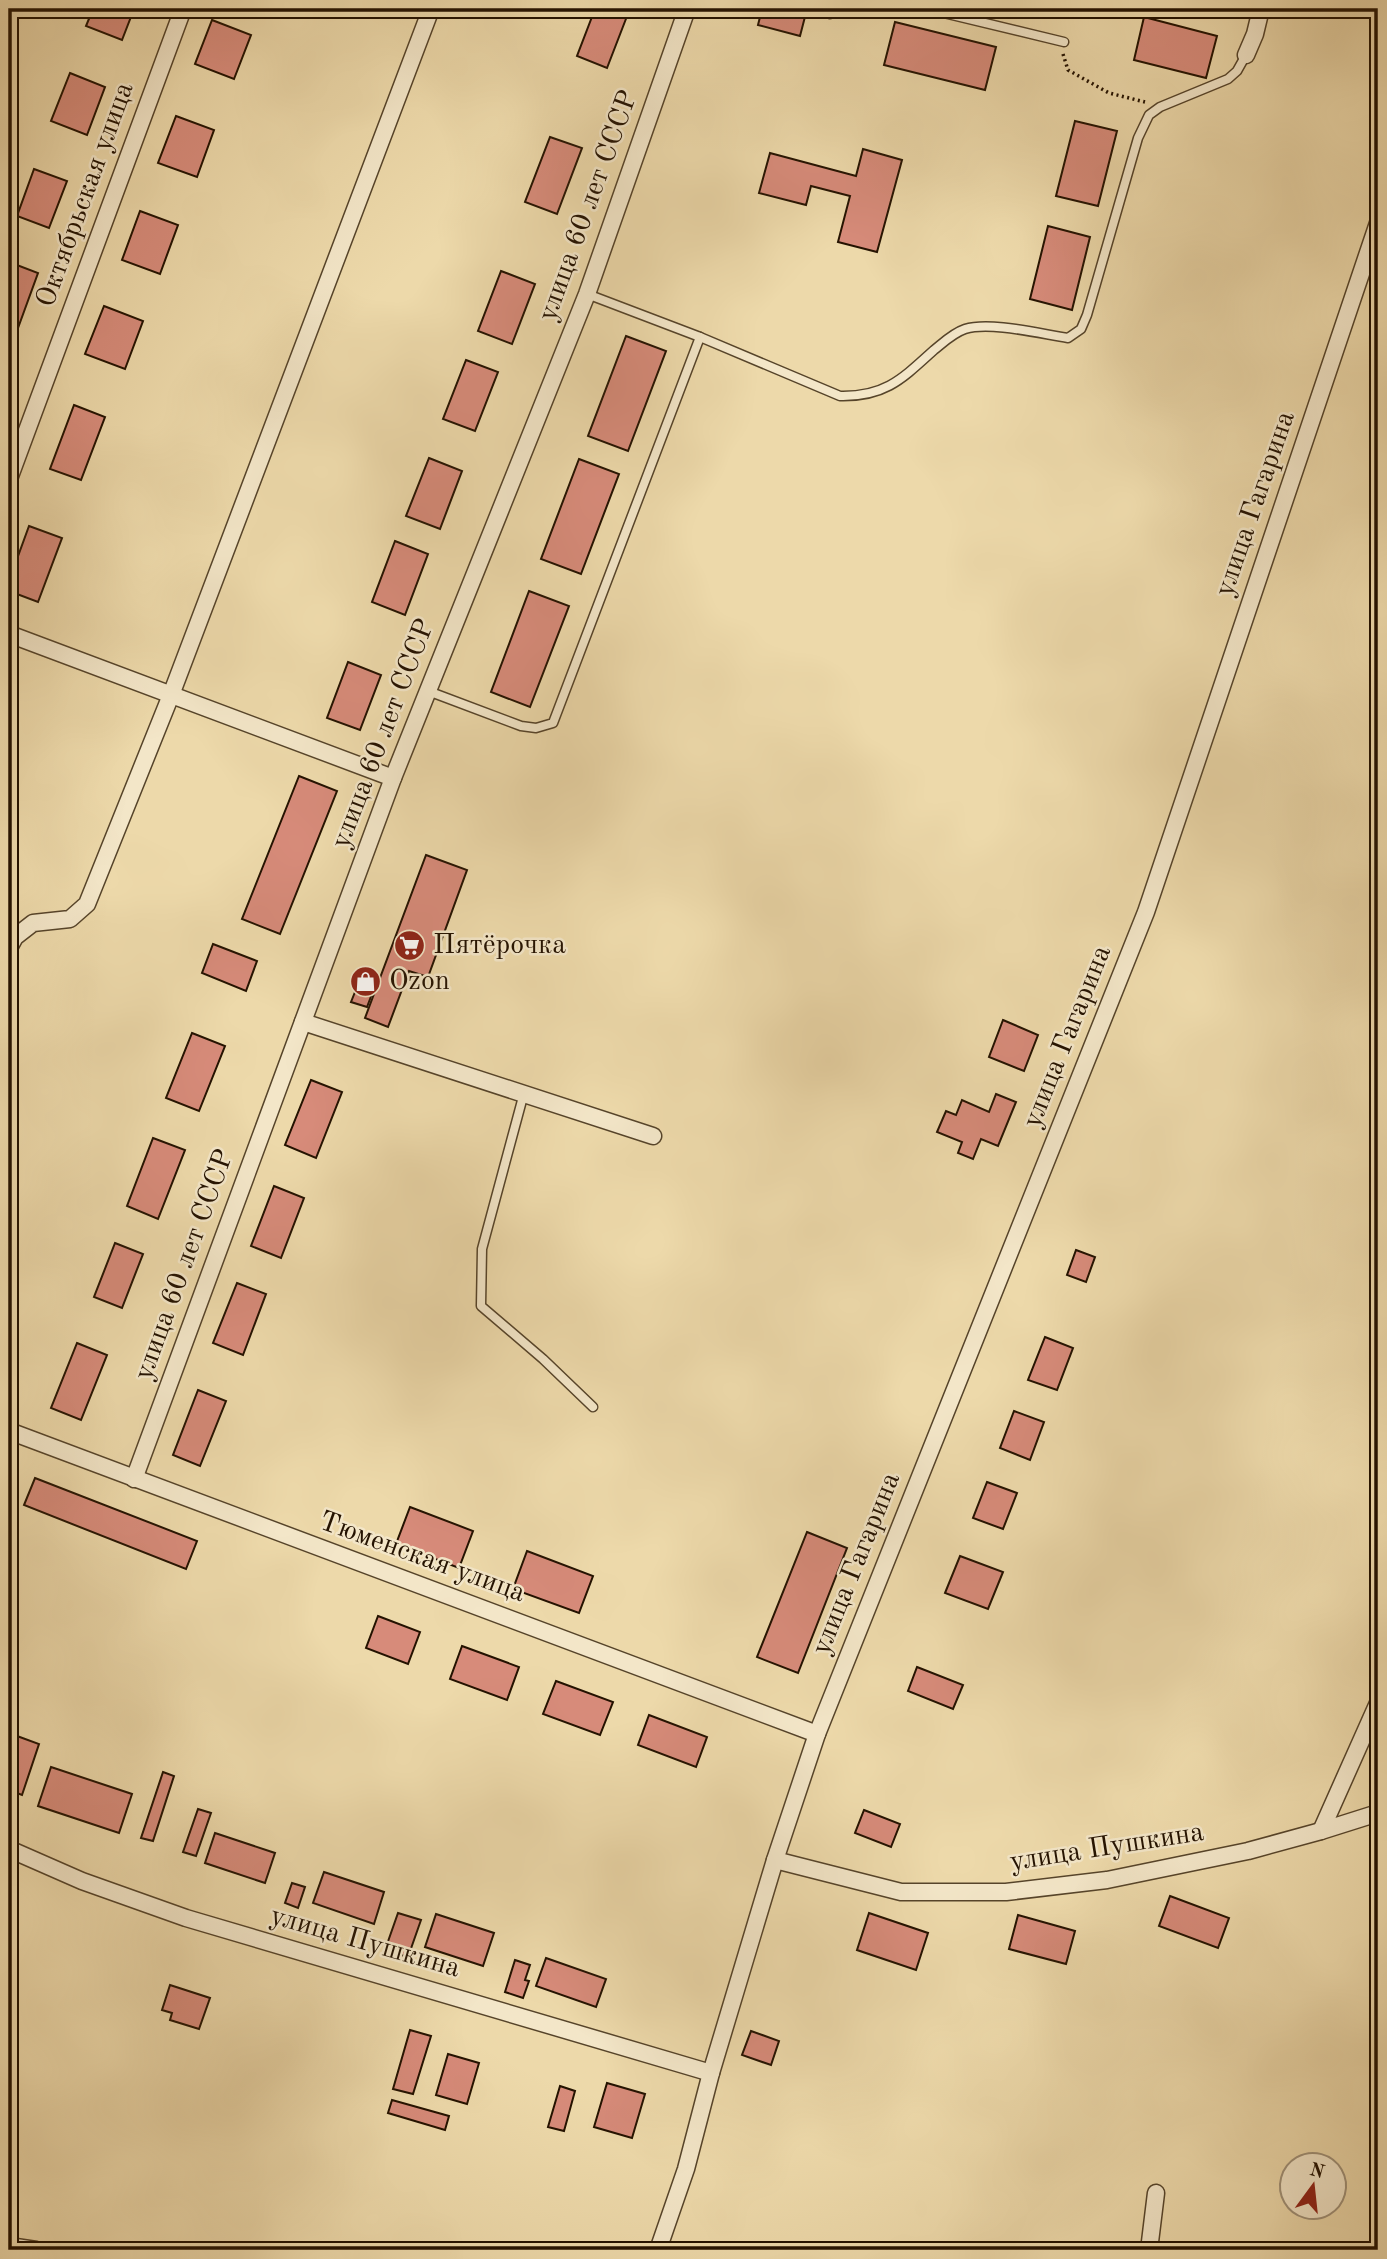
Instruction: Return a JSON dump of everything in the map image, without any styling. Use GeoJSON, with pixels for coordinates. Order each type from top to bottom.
{"type":"FeatureCollection","features":[{"type":"Feature","properties":{"kind":"street","name":"Октябрьская улица"},"geometry":{"type":"LineString","coordinates":[[9,479],[183,9]]}},
{"type":"Feature","properties":{"kind":"street"},"geometry":{"type":"LineString","coordinates":[[9,947],[15,937],[33,923],[70,919],[87,904],[171,695],[431,9]]}},
{"type":"Feature","properties":{"kind":"street","name":"улица 60 лет СССР"},"geometry":{"type":"LineString","coordinates":[[134,1479],[393,778],[587,295],[687,9]]}},
{"type":"Feature","properties":{"kind":"street"},"geometry":{"type":"LineString","coordinates":[[1246,55],[1261,9]]}},
{"type":"Feature","properties":{"kind":"street","name":"улица Гагарина"},"geometry":{"type":"LineString","coordinates":[[658,2250],[686,2169],[711,2073],[775,1860],[817,1734],[1146,912],[1378,223]]}},
{"type":"Feature","properties":{"kind":"street"},"geometry":{"type":"LineString","coordinates":[[9,634],[393,778]]}},
{"type":"Feature","properties":{"kind":"street"},"geometry":{"type":"LineString","coordinates":[[303,1021],[653,1136]]}},
{"type":"Feature","properties":{"kind":"street","name":"Тюменская улица"},"geometry":{"type":"LineString","coordinates":[[9,1431],[817,1734]]}},
{"type":"Feature","properties":{"kind":"street"},"geometry":{"type":"LineString","coordinates":[[1321,1831],[1378,1703]]}},
{"type":"Feature","properties":{"kind":"street","name":"улица Пушкина"},"geometry":{"type":"LineString","coordinates":[[775,1860],[901,1892],[1006,1892],[1107,1880],[1248,1851],[1378,1813]]}},
{"type":"Feature","properties":{"kind":"street","name":"улица Пушкина"},"geometry":{"type":"LineString","coordinates":[[9,1849],[82,1881],[186,1919],[711,2073]]}},
{"type":"Feature","properties":{"kind":"street"},"geometry":{"type":"LineString","coordinates":[[1149,2250],[1156,2193]]}},
{"type":"Feature","properties":{"kind":"street"},"geometry":{"type":"LineString","coordinates":[[9,2246],[36,2250]]}},
{"type":"Feature","properties":{"kind":"lane"},"geometry":{"type":"LineString","coordinates":[[927,9],[1064,43]]}},
{"type":"Feature","properties":{"kind":"lane"},"geometry":{"type":"LineString","coordinates":[[587,295],[699,337],[840,396],[875,393],[901,380],[955,333],[969,328],[988,327],[1068,338],[1076,334],[1087,316],[1138,138],[1149,115],[1160,107],[1228,79],[1237,71],[1246,55]]}},
{"type":"Feature","properties":{"kind":"lane"},"geometry":{"type":"LineString","coordinates":[[428,691],[521,726],[536,728],[552,723],[699,337]]}},
{"type":"Feature","properties":{"kind":"lane"},"geometry":{"type":"LineString","coordinates":[[524,1093],[482,1249],[481,1306],[543,1359],[593,1407]]}},
{"type":"Feature","properties":{"kind":"path"},"geometry":{"type":"LineString","coordinates":[[1064,43],[1063,57],[1068,70],[1109,93],[1160,107]]}},
{"type":"Feature","properties":{"kind":"building"},"geometry":{"type":"Polygon","coordinates":[[[93,9],[134,9],[122,40],[86,26],[93,9]]]}},
{"type":"Feature","properties":{"kind":"building"},"geometry":{"type":"Polygon","coordinates":[[[595,9],[629,11],[607,68],[577,56],[595,9]]]}},
{"type":"Feature","properties":{"kind":"building"},"geometry":{"type":"Polygon","coordinates":[[[762,9],[807,9],[800,36],[758,25],[762,9]]]}},
{"type":"Feature","properties":{"kind":"building"},"geometry":{"type":"Polygon","coordinates":[[[1144,17],[1217,36],[1206,78],[1134,60],[1144,17]]]}},
{"type":"Feature","properties":{"kind":"building"},"geometry":{"type":"Polygon","coordinates":[[[212,20],[251,35],[234,79],[195,64],[212,20]]]}},
{"type":"Feature","properties":{"kind":"building"},"geometry":{"type":"Polygon","coordinates":[[[895,22],[996,47],[985,90],[884,65],[895,22]]]}},
{"type":"Feature","properties":{"kind":"building"},"geometry":{"type":"Polygon","coordinates":[[[70,73],[105,87],[87,135],[51,121],[70,73]]]}},
{"type":"Feature","properties":{"kind":"building"},"geometry":{"type":"Polygon","coordinates":[[[176,116],[214,130],[197,177],[158,163],[176,116]]]}},
{"type":"Feature","properties":{"kind":"building"},"geometry":{"type":"Polygon","coordinates":[[[1075,121],[1117,131],[1098,206],[1056,196],[1075,121]]]}},
{"type":"Feature","properties":{"kind":"building"},"geometry":{"type":"Polygon","coordinates":[[[550,137],[582,148],[557,214],[525,202],[550,137]]]}},
{"type":"Feature","properties":{"kind":"building"},"geometry":{"type":"Polygon","coordinates":[[[863,149],[902,160],[877,252],[838,242],[850,196],[811,186],[806,205],[759,193],[770,153],[856,176],[863,149]]]}},
{"type":"Feature","properties":{"kind":"building"},"geometry":{"type":"Polygon","coordinates":[[[34,169],[67,181],[49,228],[17,216],[34,169]]]}},
{"type":"Feature","properties":{"kind":"building"},"geometry":{"type":"Polygon","coordinates":[[[140,211],[178,225],[160,274],[122,260],[140,211]]]}},
{"type":"Feature","properties":{"kind":"building"},"geometry":{"type":"Polygon","coordinates":[[[1048,226],[1090,237],[1072,310],[1030,299],[1048,226]]]}},
{"type":"Feature","properties":{"kind":"building"},"geometry":{"type":"Polygon","coordinates":[[[9,262],[38,273],[18,328],[9,325],[9,262]]]}},
{"type":"Feature","properties":{"kind":"building"},"geometry":{"type":"Polygon","coordinates":[[[501,271],[535,284],[512,344],[478,331],[501,271]]]}},
{"type":"Feature","properties":{"kind":"building"},"geometry":{"type":"Polygon","coordinates":[[[104,306],[143,321],[125,369],[85,354],[104,306]]]}},
{"type":"Feature","properties":{"kind":"building"},"geometry":{"type":"Polygon","coordinates":[[[626,336],[666,351],[628,451],[588,436],[626,336]]]}},
{"type":"Feature","properties":{"kind":"building"},"geometry":{"type":"Polygon","coordinates":[[[466,360],[498,372],[475,431],[443,419],[466,360]]]}},
{"type":"Feature","properties":{"kind":"building"},"geometry":{"type":"Polygon","coordinates":[[[74,405],[105,417],[81,480],[50,469],[74,405]]]}},
{"type":"Feature","properties":{"kind":"building"},"geometry":{"type":"Polygon","coordinates":[[[429,458],[462,471],[440,529],[406,516],[429,458]]]}},
{"type":"Feature","properties":{"kind":"building"},"geometry":{"type":"Polygon","coordinates":[[[579,459],[619,474],[581,574],[541,559],[579,459]]]}},
{"type":"Feature","properties":{"kind":"building"},"geometry":{"type":"Polygon","coordinates":[[[29,526],[62,538],[38,602],[9,591],[9,581],[29,526]]]}},
{"type":"Feature","properties":{"kind":"building"},"geometry":{"type":"Polygon","coordinates":[[[395,541],[428,554],[405,615],[372,602],[395,541]]]}},
{"type":"Feature","properties":{"kind":"building"},"geometry":{"type":"Polygon","coordinates":[[[529,591],[569,606],[530,707],[491,692],[529,591]]]}},
{"type":"Feature","properties":{"kind":"building"},"geometry":{"type":"Polygon","coordinates":[[[348,662],[381,675],[360,730],[327,718],[348,662]]]}},
{"type":"Feature","properties":{"kind":"building"},"geometry":{"type":"Polygon","coordinates":[[[299,776],[337,791],[280,934],[242,919],[299,776]]]}},
{"type":"Feature","properties":{"kind":"building"},"geometry":{"type":"Polygon","coordinates":[[[426,855],[467,870],[428,977],[409,971],[388,1027],[365,1018],[426,855]]]}},
{"type":"Feature","properties":{"kind":"building"},"geometry":{"type":"Polygon","coordinates":[[[213,944],[257,961],[246,991],[202,973],[213,944]]]}},
{"type":"Feature","properties":{"kind":"building"},"geometry":{"type":"Polygon","coordinates":[[[363,972],[378,978],[367,1007],[351,1002],[363,972]]]}},
{"type":"Feature","properties":{"kind":"building"},"geometry":{"type":"Polygon","coordinates":[[[1003,1020],[1038,1035],[1024,1071],[989,1057],[1003,1020]]]}},
{"type":"Feature","properties":{"kind":"building"},"geometry":{"type":"Polygon","coordinates":[[[192,1033],[225,1046],[199,1111],[166,1098],[192,1033]]]}},
{"type":"Feature","properties":{"kind":"building"},"geometry":{"type":"Polygon","coordinates":[[[311,1080],[342,1092],[316,1158],[285,1145],[311,1080]]]}},
{"type":"Feature","properties":{"kind":"building"},"geometry":{"type":"Polygon","coordinates":[[[996,1094],[1016,1102],[998,1146],[981,1139],[973,1159],[958,1153],[962,1142],[937,1132],[946,1111],[956,1115],[962,1100],[989,1112],[996,1094]]]}},
{"type":"Feature","properties":{"kind":"building"},"geometry":{"type":"Polygon","coordinates":[[[153,1138],[185,1150],[158,1219],[127,1206],[153,1138]]]}},
{"type":"Feature","properties":{"kind":"building"},"geometry":{"type":"Polygon","coordinates":[[[274,1186],[304,1198],[281,1258],[251,1246],[274,1186]]]}},
{"type":"Feature","properties":{"kind":"building"},"geometry":{"type":"Polygon","coordinates":[[[115,1243],[143,1254],[122,1308],[94,1297],[115,1243]]]}},
{"type":"Feature","properties":{"kind":"building"},"geometry":{"type":"Polygon","coordinates":[[[1076,1250],[1095,1257],[1086,1282],[1067,1275],[1076,1250]]]}},
{"type":"Feature","properties":{"kind":"building"},"geometry":{"type":"Polygon","coordinates":[[[237,1283],[266,1294],[243,1355],[213,1343],[237,1283]]]}},
{"type":"Feature","properties":{"kind":"building"},"geometry":{"type":"Polygon","coordinates":[[[1045,1337],[1073,1348],[1057,1390],[1028,1380],[1045,1337]]]}},
{"type":"Feature","properties":{"kind":"building"},"geometry":{"type":"Polygon","coordinates":[[[77,1343],[107,1355],[81,1420],[51,1408],[77,1343]]]}},
{"type":"Feature","properties":{"kind":"building"},"geometry":{"type":"Polygon","coordinates":[[[198,1390],[226,1401],[200,1466],[173,1455],[198,1390]]]}},
{"type":"Feature","properties":{"kind":"building"},"geometry":{"type":"Polygon","coordinates":[[[1014,1411],[1044,1422],[1030,1460],[1000,1448],[1014,1411]]]}},
{"type":"Feature","properties":{"kind":"building"},"geometry":{"type":"Polygon","coordinates":[[[35,1478],[197,1541],[186,1569],[24,1505],[35,1478]]]}},
{"type":"Feature","properties":{"kind":"building"},"geometry":{"type":"Polygon","coordinates":[[[987,1482],[1017,1493],[1003,1529],[973,1518],[987,1482]]]}},
{"type":"Feature","properties":{"kind":"building"},"geometry":{"type":"Polygon","coordinates":[[[410,1507],[473,1531],[459,1568],[396,1544],[410,1507]]]}},
{"type":"Feature","properties":{"kind":"building"},"geometry":{"type":"Polygon","coordinates":[[[807,1532],[847,1548],[798,1673],[757,1657],[807,1532]]]}},
{"type":"Feature","properties":{"kind":"building"},"geometry":{"type":"Polygon","coordinates":[[[527,1551],[593,1576],[579,1613],[513,1589],[527,1551]]]}},
{"type":"Feature","properties":{"kind":"building"},"geometry":{"type":"Polygon","coordinates":[[[960,1556],[1003,1572],[988,1609],[945,1593],[960,1556]]]}},
{"type":"Feature","properties":{"kind":"building"},"geometry":{"type":"Polygon","coordinates":[[[378,1616],[420,1632],[408,1664],[366,1648],[378,1616]]]}},
{"type":"Feature","properties":{"kind":"building"},"geometry":{"type":"Polygon","coordinates":[[[462,1646],[519,1667],[507,1700],[450,1679],[462,1646]]]}},
{"type":"Feature","properties":{"kind":"building"},"geometry":{"type":"Polygon","coordinates":[[[917,1667],[963,1685],[953,1709],[908,1691],[917,1667]]]}},
{"type":"Feature","properties":{"kind":"building"},"geometry":{"type":"Polygon","coordinates":[[[556,1681],[613,1702],[600,1735],[543,1714],[556,1681]]]}},
{"type":"Feature","properties":{"kind":"building"},"geometry":{"type":"Polygon","coordinates":[[[649,1715],[707,1737],[696,1767],[638,1745],[649,1715]]]}},
{"type":"Feature","properties":{"kind":"building"},"geometry":{"type":"Polygon","coordinates":[[[17,1736],[39,1744],[22,1795],[9,1790],[9,1761],[17,1736]]]}},
{"type":"Feature","properties":{"kind":"building"},"geometry":{"type":"Polygon","coordinates":[[[51,1767],[132,1794],[119,1833],[38,1806],[51,1767]]]}},
{"type":"Feature","properties":{"kind":"building"},"geometry":{"type":"Polygon","coordinates":[[[163,1772],[174,1776],[153,1841],[141,1838],[163,1772]]]}},
{"type":"Feature","properties":{"kind":"building"},"geometry":{"type":"Polygon","coordinates":[[[198,1809],[211,1813],[196,1856],[183,1852],[198,1809]]]}},
{"type":"Feature","properties":{"kind":"building"},"geometry":{"type":"Polygon","coordinates":[[[864,1810],[900,1824],[891,1847],[855,1833],[864,1810]]]}},
{"type":"Feature","properties":{"kind":"building"},"geometry":{"type":"Polygon","coordinates":[[[215,1833],[275,1853],[265,1883],[205,1863],[215,1833]]]}},
{"type":"Feature","properties":{"kind":"building"},"geometry":{"type":"Polygon","coordinates":[[[324,1872],[384,1892],[374,1924],[313,1903],[324,1872]]]}},
{"type":"Feature","properties":{"kind":"building"},"geometry":{"type":"Polygon","coordinates":[[[292,1883],[305,1887],[298,1908],[285,1903],[292,1883]]]}},
{"type":"Feature","properties":{"kind":"building"},"geometry":{"type":"Polygon","coordinates":[[[1170,1896],[1229,1918],[1218,1948],[1159,1926],[1170,1896]]]}},
{"type":"Feature","properties":{"kind":"building"},"geometry":{"type":"Polygon","coordinates":[[[398,1913],[421,1920],[408,1957],[385,1950],[398,1913]]]}},
{"type":"Feature","properties":{"kind":"building"},"geometry":{"type":"Polygon","coordinates":[[[869,1913],[928,1933],[916,1970],[857,1950],[869,1913]]]}},
{"type":"Feature","properties":{"kind":"building"},"geometry":{"type":"Polygon","coordinates":[[[436,1914],[494,1933],[483,1966],[425,1947],[436,1914]]]}},
{"type":"Feature","properties":{"kind":"building"},"geometry":{"type":"Polygon","coordinates":[[[1018,1915],[1075,1931],[1066,1964],[1009,1949],[1018,1915]]]}},
{"type":"Feature","properties":{"kind":"building"},"geometry":{"type":"Polygon","coordinates":[[[546,1958],[606,1979],[596,2007],[536,1986],[546,1958]]]}},
{"type":"Feature","properties":{"kind":"building"},"geometry":{"type":"Polygon","coordinates":[[[515,1960],[530,1965],[525,1980],[529,1981],[523,1998],[505,1992],[515,1960]]]}},
{"type":"Feature","properties":{"kind":"building"},"geometry":{"type":"Polygon","coordinates":[[[170,1985],[210,1998],[199,2029],[170,2020],[172,2013],[162,2010],[170,1985]]]}},
{"type":"Feature","properties":{"kind":"building"},"geometry":{"type":"Polygon","coordinates":[[[410,2030],[431,2036],[413,2094],[393,2089],[410,2030]]]}},
{"type":"Feature","properties":{"kind":"building"},"geometry":{"type":"Polygon","coordinates":[[[751,2031],[779,2041],[771,2065],[742,2055],[751,2031]]]}},
{"type":"Feature","properties":{"kind":"building"},"geometry":{"type":"Polygon","coordinates":[[[448,2054],[479,2063],[467,2104],[436,2095],[448,2054]]]}},
{"type":"Feature","properties":{"kind":"building"},"geometry":{"type":"Polygon","coordinates":[[[607,2083],[645,2094],[632,2138],[594,2127],[607,2083]]]}},
{"type":"Feature","properties":{"kind":"building"},"geometry":{"type":"Polygon","coordinates":[[[560,2086],[575,2091],[564,2131],[548,2127],[560,2086]]]}},
{"type":"Feature","properties":{"kind":"building"},"geometry":{"type":"Polygon","coordinates":[[[392,2100],[449,2116],[445,2130],[388,2113],[392,2100]]]}},
{"type":"Feature","properties":{"kind":"place","name":"Пятёрочка"},"geometry":{"type":"Point","coordinates":[410,946]}},
{"type":"Feature","properties":{"kind":"place","name":"Ozon"},"geometry":{"type":"Point","coordinates":[366,982]}}]}
